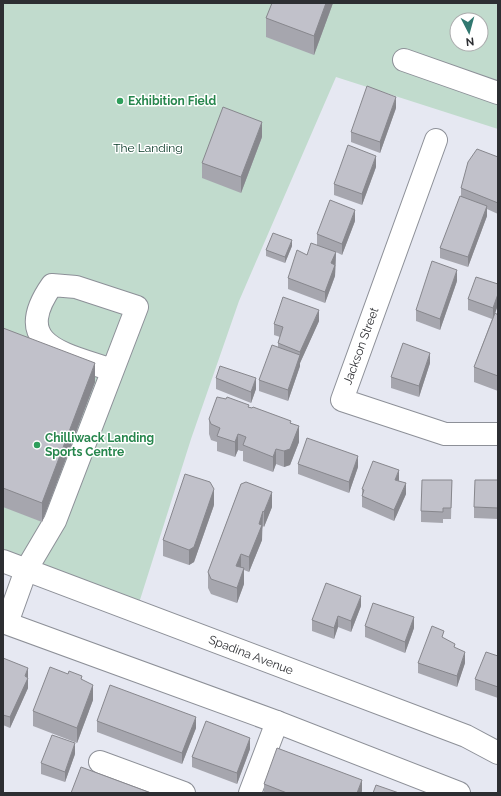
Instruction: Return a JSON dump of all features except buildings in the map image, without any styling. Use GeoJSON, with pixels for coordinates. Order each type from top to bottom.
{"type":"FeatureCollection","features":[{"type":"Feature","properties":{"kind":"street"},"geometry":{"type":"LineString","coordinates":[[404,60],[498,93]]}},
{"type":"Feature","properties":{"kind":"street","name":"Jackson Street"},"geometry":{"type":"LineString","coordinates":[[436,140],[342,400],[445,434],[498,434]]}},
{"type":"Feature","properties":{"kind":"street"},"geometry":{"type":"LineString","coordinates":[[112,370],[59,352],[42,340],[36,323],[40,301],[52,285],[76,287],[137,307],[55,521],[26,570],[5,623],[277,722],[455,792]]}},
{"type":"Feature","properties":{"kind":"street","name":"Spadina Avenue"},"geometry":{"type":"LineString","coordinates":[[3,561],[466,736],[498,752]]}},
{"type":"Feature","properties":{"kind":"street"},"geometry":{"type":"LineString","coordinates":[[250,793],[277,722]]}},
{"type":"Feature","properties":{"kind":"street"},"geometry":{"type":"LineString","coordinates":[[100,762],[184,793]]}},
{"type":"Feature","properties":{"kind":"green space","name":"The Landing"},"geometry":{"type":"Polygon","coordinates":[[[3,3],[498,3],[498,129],[336,77],[239,301],[191,439],[139,603],[3,553],[3,3]]]}},
{"type":"Feature","properties":{"kind":"place","name":"Exhibition Field"},"geometry":{"type":"Point","coordinates":[120,101]}},
{"type":"Feature","properties":{"kind":"place","name":"Chilliwack Landing Sports Centre"},"geometry":{"type":"Point","coordinates":[37,445]}}]}
